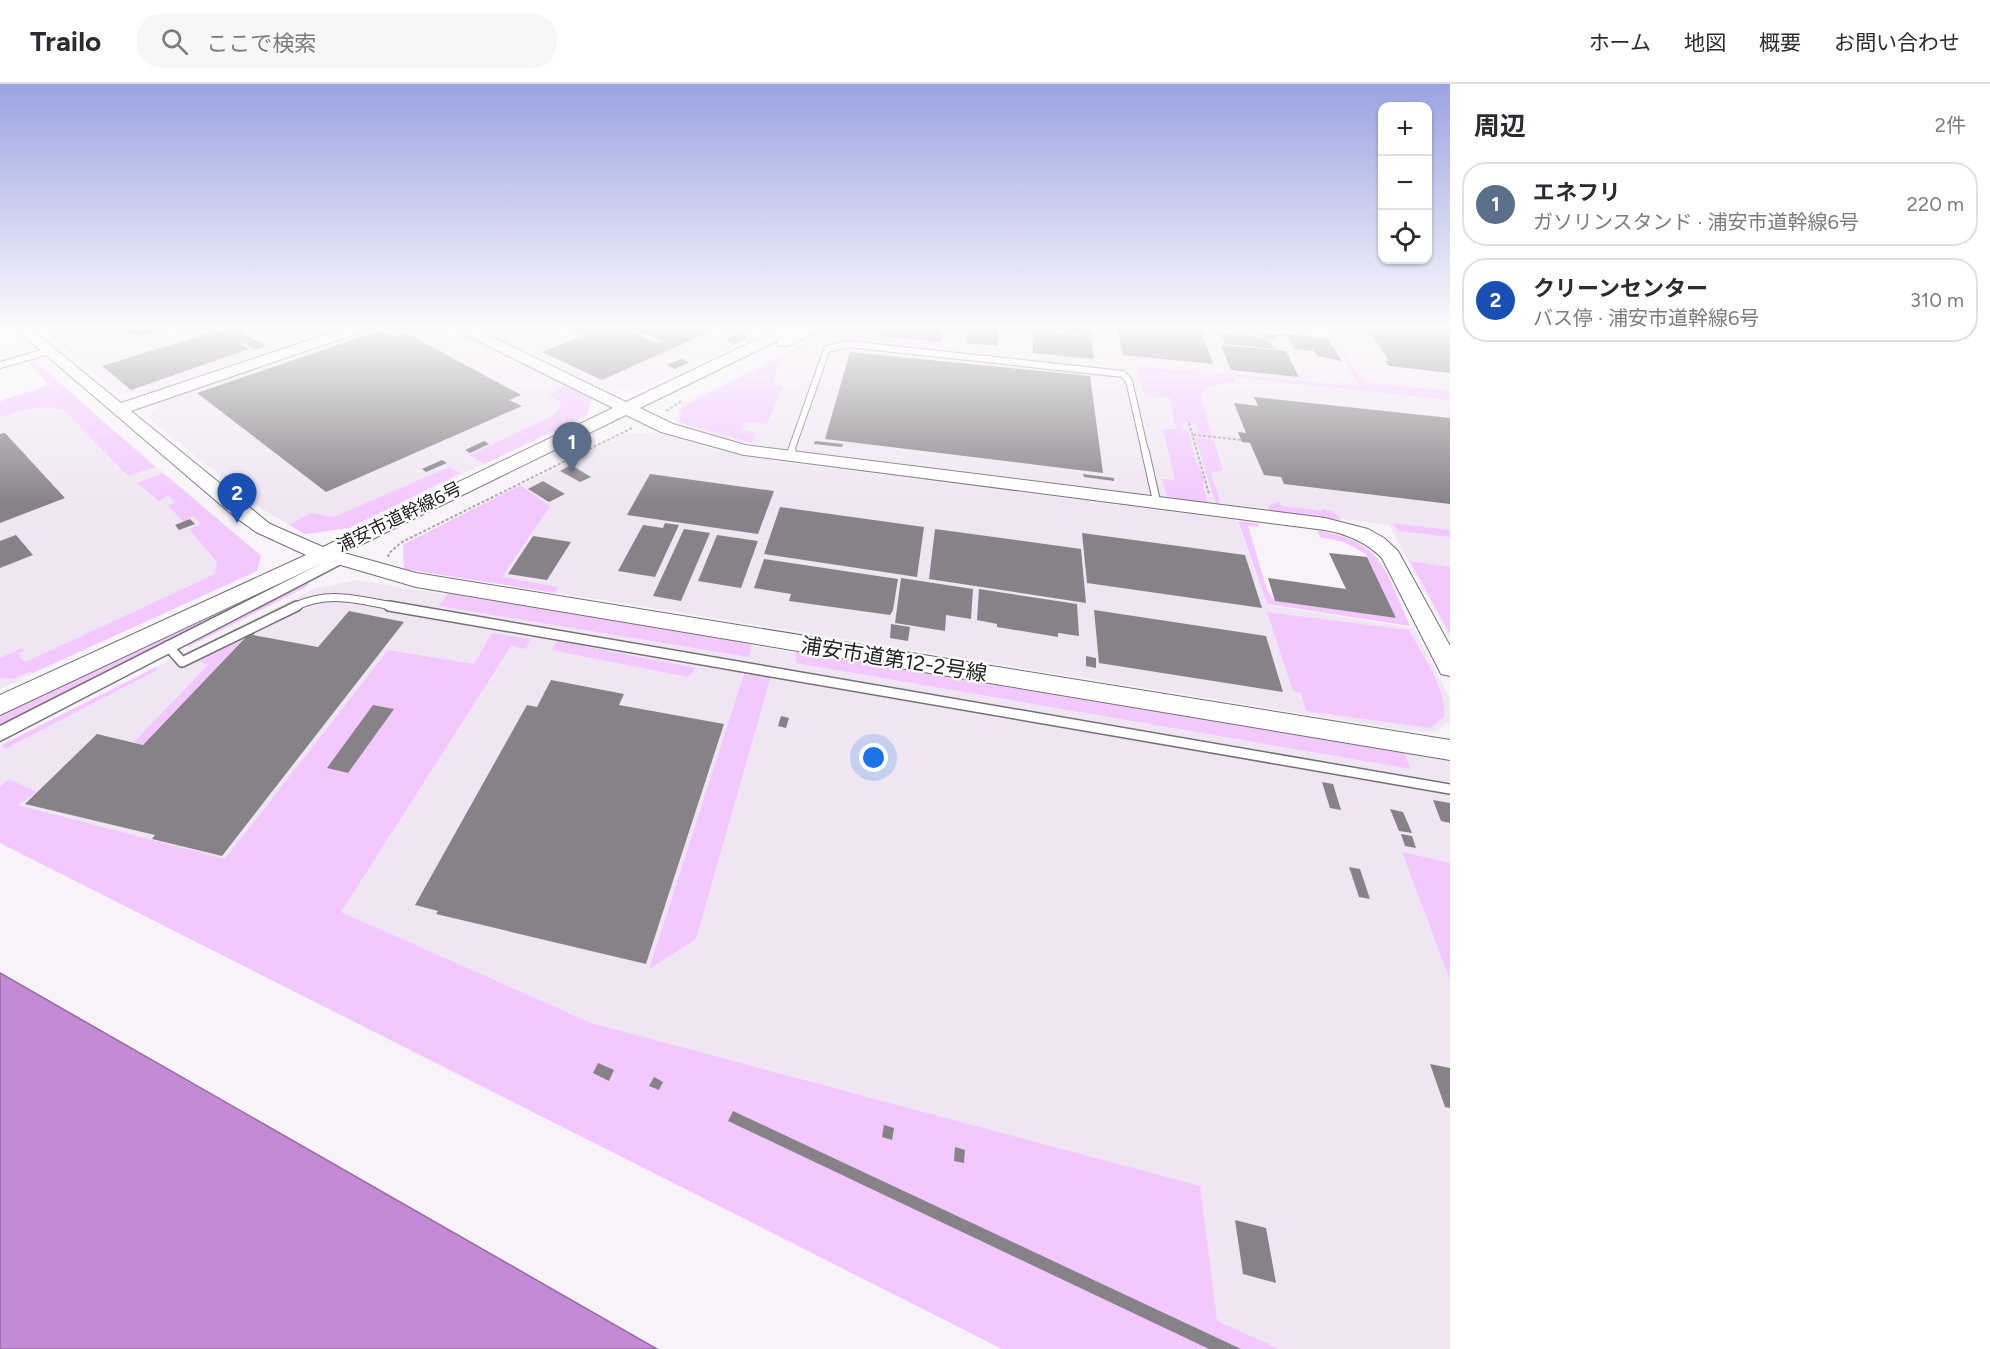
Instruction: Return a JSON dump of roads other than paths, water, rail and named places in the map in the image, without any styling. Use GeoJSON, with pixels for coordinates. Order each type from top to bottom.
{"type":"FeatureCollection","features":[{"type":"Feature","properties":{"kind":"street","name":"浦安市道第12-2号線"},"geometry":{"type":"LineString","coordinates":[[89,385],[249,519],[277,535],[332,556],[416,580],[1450,750]]}},
{"type":"Feature","properties":{"kind":"street"},"geometry":{"type":"LineString","coordinates":[[118,410],[191,385]]}},
{"type":"Feature","properties":{"kind":"street"},"geometry":{"type":"LineString","coordinates":[[570,385],[630,417],[744,450],[789,458],[1343,527],[1376,540],[1391,555],[1450,668]]}},
{"type":"Feature","properties":{"kind":"street","name":"浦安市道幹線6号"},"geometry":{"type":"LineString","coordinates":[[0,706],[332,556],[630,417],[688,385]]}},
{"type":"Feature","properties":{"kind":"street"},"geometry":{"type":"LineString","coordinates":[[630,417],[697,385]]}},
{"type":"Feature","properties":{"kind":"street","name":"浦安市道幹線6号"},"geometry":{"type":"LineString","coordinates":[[0,734],[168,646],[332,556]]}},
{"type":"Feature","properties":{"kind":"lane"},"geometry":{"type":"LineString","coordinates":[[789,458],[814,385]]}},
{"type":"Feature","properties":{"kind":"lane"},"geometry":{"type":"LineString","coordinates":[[1130,385],[1157,503]]}},
{"type":"Feature","properties":{"kind":"lane"},"geometry":{"type":"LineString","coordinates":[[168,646],[182,662],[309,600],[332,596],[1450,789]]}},
{"type":"Feature","properties":{"kind":"place","name":"エネフリ"},"geometry":{"type":"Point","coordinates":[572,472]}},
{"type":"Feature","properties":{"kind":"place","name":"クリーンセンター"},"geometry":{"type":"Point","coordinates":[237,523]}}]}
